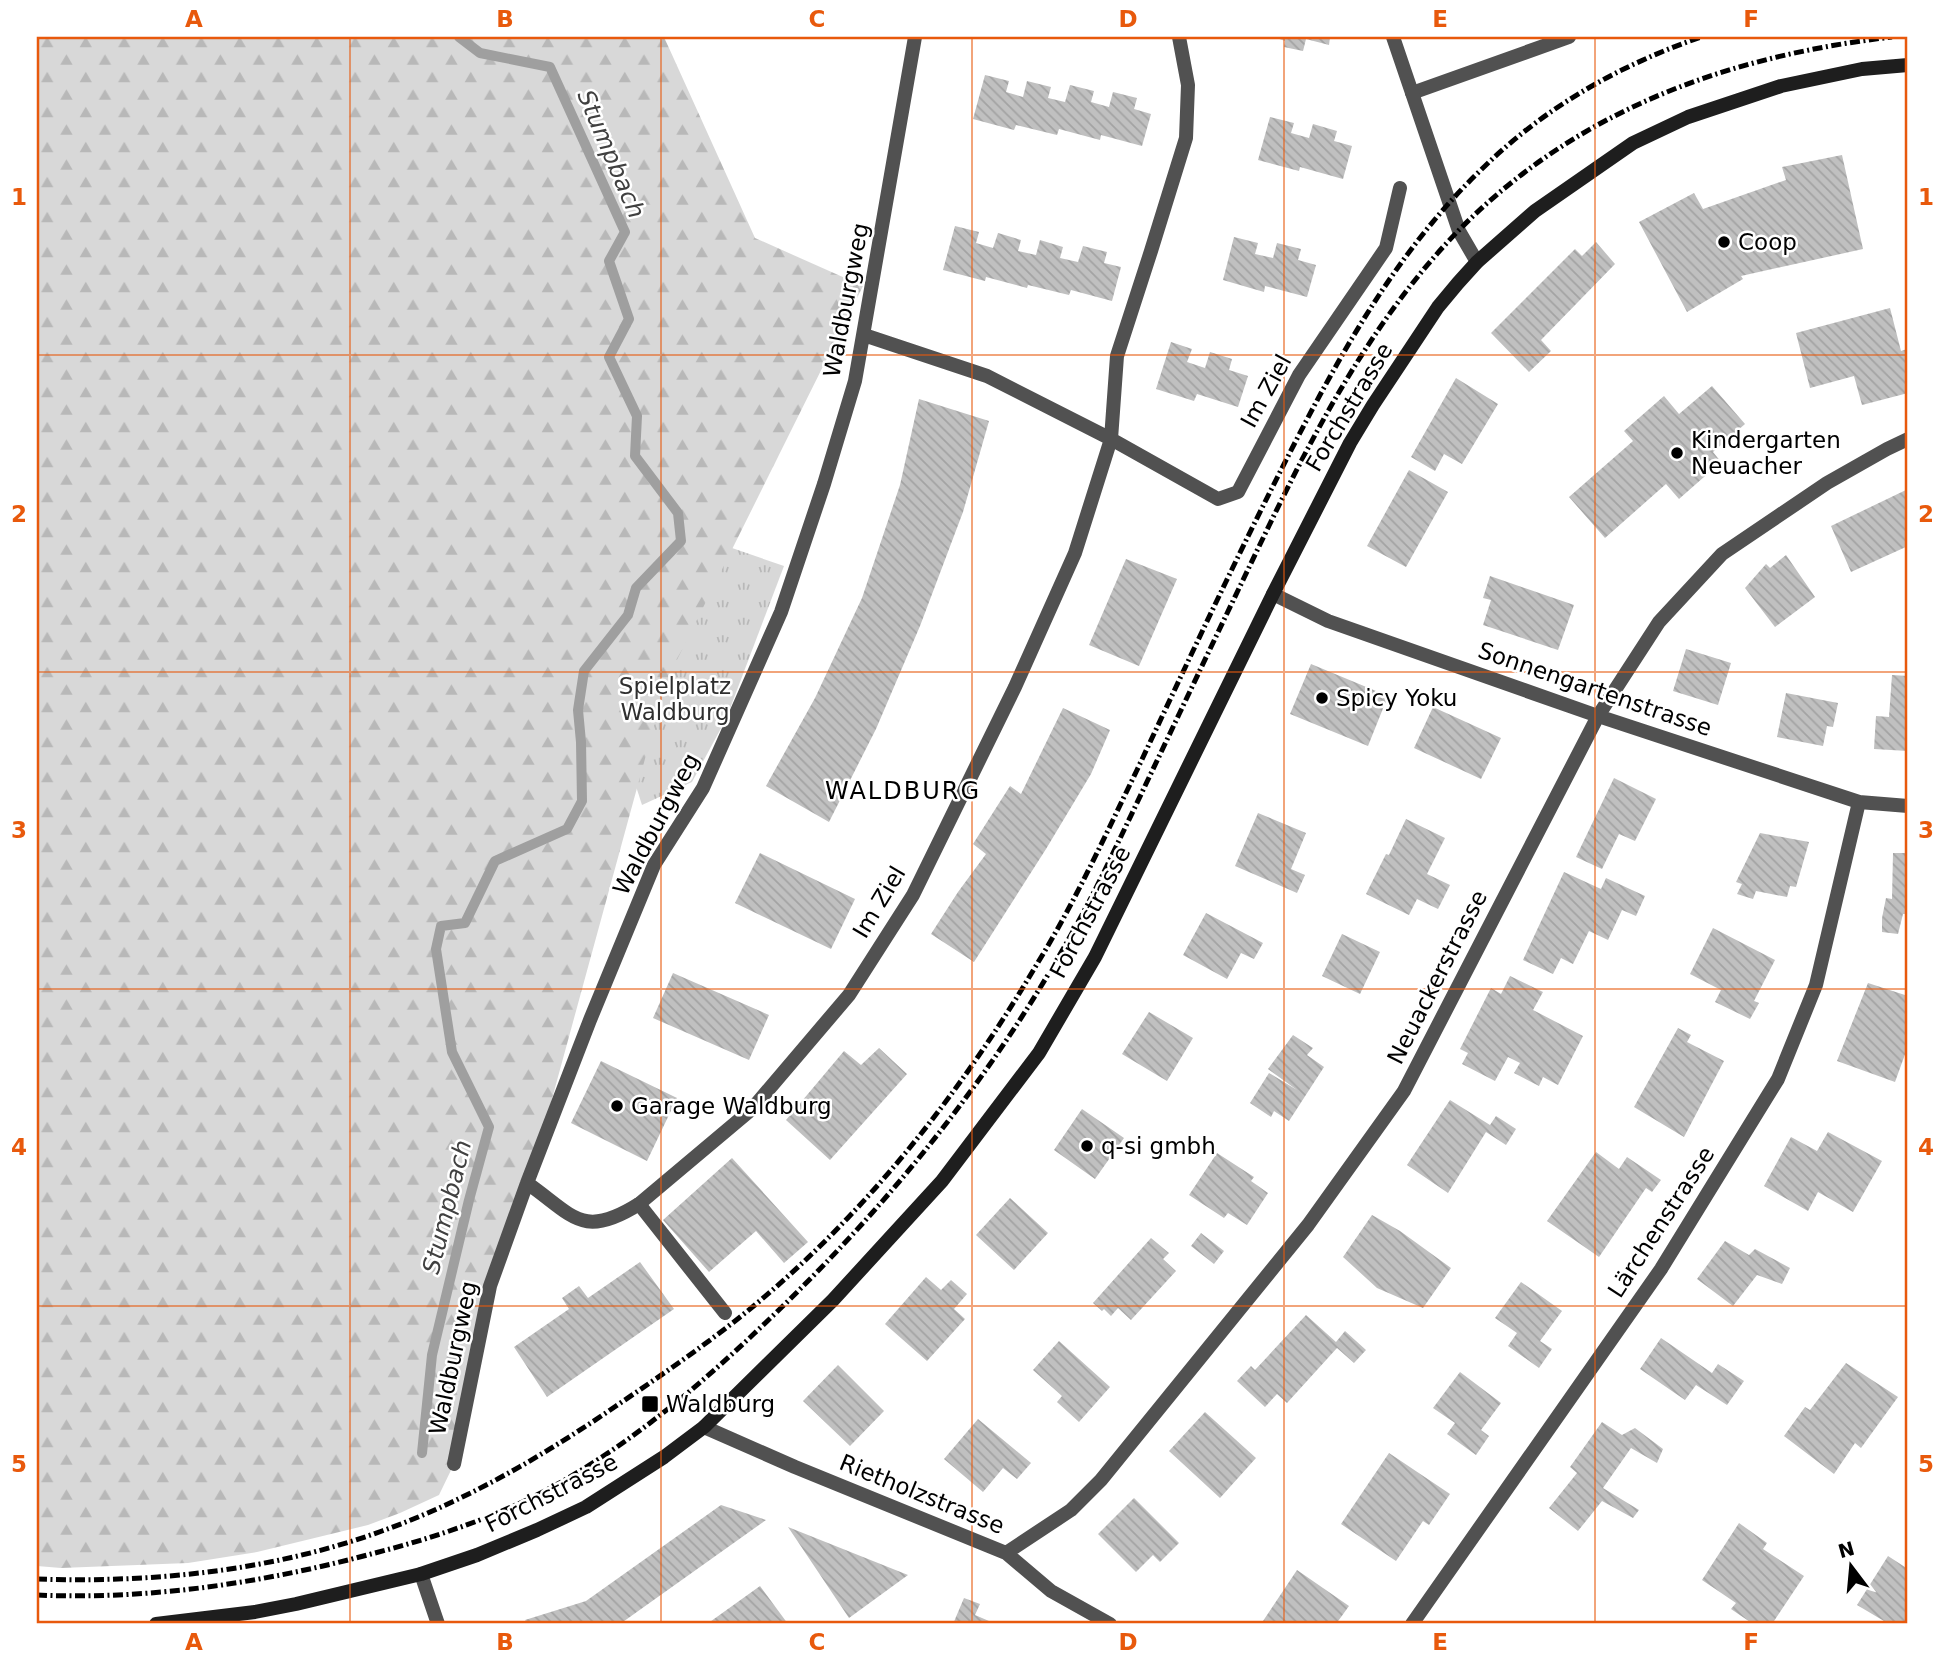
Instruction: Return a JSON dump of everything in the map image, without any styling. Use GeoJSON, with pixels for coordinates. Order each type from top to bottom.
{"type":"FeatureCollection","features":[{"type":"Feature","properties":{"kind":"main road","name":"Forchstrasse"},"geometry":{"type":"LineString","coordinates":[[156,1624],[282,1607],[421,1574],[477,1555],[586,1507],[638,1475],[704,1427],[833,1300],[942,1181],[1039,1053],[1095,957],[1350,443],[1438,307],[1477,262],[1535,211],[1599,166],[1633,143],[1688,117],[1781,86],[1862,69],[1908,65]]}},
{"type":"Feature","properties":{"kind":"street","name":"Waldburgweg"},"geometry":{"type":"LineString","coordinates":[[454,1464],[490,1286],[527,1182],[654,865],[703,788],[781,612],[824,484],[855,380],[915,37]]}},
{"type":"Feature","properties":{"kind":"street","name":"Im Ziel"},"geometry":{"type":"LineString","coordinates":[[527,1182],[570,1216],[593,1223],[618,1217],[639,1203],[752,1109],[849,995],[913,895],[1015,687],[1075,553],[1111,439],[1117,356],[1152,251],[1185,138],[1188,85],[1179,37]]}},
{"type":"Feature","properties":{"kind":"street"},"geometry":{"type":"LineString","coordinates":[[1393,37],[1459,231],[1477,262]]}},
{"type":"Feature","properties":{"kind":"street"},"geometry":{"type":"LineString","coordinates":[[1412,93],[1569,37]]}},
{"type":"Feature","properties":{"kind":"street","name":"Im Ziel"},"geometry":{"type":"LineString","coordinates":[[864,335],[987,376],[1111,439],[1218,499],[1238,492],[1299,375],[1386,248],[1400,188]]}},
{"type":"Feature","properties":{"kind":"street","name":"Neuackerstrasse"},"geometry":{"type":"LineString","coordinates":[[1006,1553],[1071,1510],[1101,1480],[1308,1225],[1405,1091],[1598,716],[1659,622],[1722,554],[1827,483],[1908,439]]}},
{"type":"Feature","properties":{"kind":"street","name":"Sonnengartenstrasse"},"geometry":{"type":"LineString","coordinates":[[1273,594],[1328,621],[1598,716],[1859,802],[1908,806]]}},
{"type":"Feature","properties":{"kind":"street","name":"Lärchenstrasse"},"geometry":{"type":"LineString","coordinates":[[1412,1624],[1661,1269],[1778,1079],[1816,985],[1859,802]]}},
{"type":"Feature","properties":{"kind":"street"},"geometry":{"type":"LineString","coordinates":[[639,1203],[725,1313]]}},
{"type":"Feature","properties":{"kind":"street","name":"Rietholzstrasse"},"geometry":{"type":"LineString","coordinates":[[704,1427],[1006,1553],[1051,1591],[1110,1624]]}},
{"type":"Feature","properties":{"kind":"street"},"geometry":{"type":"LineString","coordinates":[[421,1574],[438,1624]]}},
{"type":"Feature","properties":{"kind":"green space"},"geometry":{"type":"Polygon","coordinates":[[[37,37],[664,37],[755,238],[863,286],[666,682],[541,1139],[490,1286],[454,1464],[439,1495],[368,1525],[257,1552],[188,1563],[61,1568],[37,1566],[37,37]]]}},
{"type":"Feature","properties":{"kind":"green space","name":"Spielplatz Waldburg"},"geometry":{"type":"Polygon","coordinates":[[[700,537],[784,566],[726,719],[692,782],[642,805],[610,705],[700,537]]]}},
{"type":"Feature","properties":{"kind":"building"},"geometry":{"type":"Polygon","coordinates":[[[1274,37],[1330,37],[1329,45],[1306,39],[1303,51],[1284,47],[1285,41],[1274,37]]]}},
{"type":"Feature","properties":{"kind":"building"},"geometry":{"type":"Polygon","coordinates":[[[985,75],[1009,81],[1006,92],[1023,97],[1027,81],[1051,87],[1048,98],[1065,102],[1070,85],[1094,91],[1091,102],[1109,107],[1113,92],[1137,98],[1134,109],[1151,114],[1142,146],[1101,135],[1100,140],[1059,129],[1057,135],[1016,125],[1014,130],[973,119],[985,75]]]}},
{"type":"Feature","properties":{"kind":"building"},"geometry":{"type":"Polygon","coordinates":[[[1905,116],[1908,116],[1908,161],[1906,161],[1905,116]]]}},
{"type":"Feature","properties":{"kind":"building"},"geometry":{"type":"Polygon","coordinates":[[[1270,117],[1294,123],[1291,133],[1309,138],[1313,124],[1337,131],[1334,141],[1352,146],[1343,179],[1300,167],[1299,171],[1258,160],[1270,117]]]}},
{"type":"Feature","properties":{"kind":"building","name":"Coop"},"geometry":{"type":"Polygon","coordinates":[[[1842,155],[1863,249],[1741,276],[1743,279],[1687,312],[1639,222],[1694,193],[1703,209],[1786,180],[1782,167],[1842,155]]]}},
{"type":"Feature","properties":{"kind":"building"},"geometry":{"type":"Polygon","coordinates":[[[955,226],[979,232],[976,243],[993,248],[998,233],[1021,240],[1018,251],[1036,255],[1040,240],[1063,247],[1060,258],[1078,262],[1083,246],[1107,252],[1104,263],[1121,267],[1112,301],[1071,290],[1069,295],[986,277],[985,281],[943,270],[955,226]]]}},
{"type":"Feature","properties":{"kind":"building"},"geometry":{"type":"Polygon","coordinates":[[[1234,237],[1258,243],[1255,254],[1273,258],[1277,243],[1301,249],[1298,260],[1316,265],[1307,297],[1265,286],[1264,292],[1223,280],[1234,237]]]}},
{"type":"Feature","properties":{"kind":"building"},"geometry":{"type":"Polygon","coordinates":[[[1596,242],[1615,264],[1541,340],[1551,351],[1529,372],[1491,333],[1575,249],[1582,256],[1596,242]]]}},
{"type":"Feature","properties":{"kind":"building"},"geometry":{"type":"Polygon","coordinates":[[[1890,308],[1901,351],[1907,349],[1908,393],[1862,405],[1854,376],[1810,388],[1796,333],[1890,308]]]}},
{"type":"Feature","properties":{"kind":"building"},"geometry":{"type":"Polygon","coordinates":[[[1171,342],[1192,349],[1187,362],[1205,368],[1210,352],[1232,359],[1229,370],[1248,376],[1238,407],[1197,394],[1194,401],[1156,389],[1171,342]]]}},
{"type":"Feature","properties":{"kind":"building"},"geometry":{"type":"Polygon","coordinates":[[[1456,378],[1498,404],[1462,464],[1444,454],[1435,471],[1411,457],[1456,378]]]}},
{"type":"Feature","properties":{"kind":"building"},"geometry":{"type":"Polygon","coordinates":[[[1712,386],[1745,424],[1713,452],[1721,462],[1679,499],[1666,484],[1605,538],[1569,497],[1633,441],[1624,431],[1664,396],[1679,414],[1712,386]]]}},
{"type":"Feature","properties":{"kind":"building"},"geometry":{"type":"Polygon","coordinates":[[[919,399],[989,421],[963,512],[920,626],[876,729],[829,822],[766,786],[815,698],[862,598],[900,485],[919,399]]]}},
{"type":"Feature","properties":{"kind":"building"},"geometry":{"type":"Polygon","coordinates":[[[1409,470],[1448,492],[1406,567],[1367,546],[1409,470]]]}},
{"type":"Feature","properties":{"kind":"building"},"geometry":{"type":"Polygon","coordinates":[[[1908,489],[1908,546],[1851,572],[1831,526],[1908,489]]]}},
{"type":"Feature","properties":{"kind":"building"},"geometry":{"type":"Polygon","coordinates":[[[1786,555],[1815,597],[1775,627],[1745,588],[1766,564],[1770,568],[1786,555]]]}},
{"type":"Feature","properties":{"kind":"building"},"geometry":{"type":"Polygon","coordinates":[[[1126,559],[1177,579],[1139,666],[1089,645],[1126,559]]]}},
{"type":"Feature","properties":{"kind":"building"},"geometry":{"type":"Polygon","coordinates":[[[1490,576],[1574,605],[1558,650],[1483,625],[1491,600],[1483,598],[1490,576]]]}},
{"type":"Feature","properties":{"kind":"building"},"geometry":{"type":"Polygon","coordinates":[[[1686,649],[1731,663],[1718,705],[1673,691],[1686,649]]]}},
{"type":"Feature","properties":{"kind":"building"},"geometry":{"type":"Polygon","coordinates":[[[1311,664],[1388,696],[1368,746],[1290,714],[1311,664]]]}},
{"type":"Feature","properties":{"kind":"building"},"geometry":{"type":"Polygon","coordinates":[[[1892,675],[1908,676],[1908,751],[1874,749],[1876,716],[1889,717],[1892,675]]]}},
{"type":"Feature","properties":{"kind":"building"},"geometry":{"type":"Polygon","coordinates":[[[1786,693],[1838,703],[1833,727],[1827,726],[1823,746],[1777,737],[1786,693]]]}},
{"type":"Feature","properties":{"kind":"building"},"geometry":{"type":"Polygon","coordinates":[[[1433,707],[1501,738],[1481,779],[1414,748],[1433,707]]]}},
{"type":"Feature","properties":{"kind":"building"},"geometry":{"type":"Polygon","coordinates":[[[1063,708],[1110,730],[1091,774],[974,962],[931,934],[986,854],[973,844],[1010,786],[1021,794],[1063,708]]]}},
{"type":"Feature","properties":{"kind":"building"},"geometry":{"type":"Polygon","coordinates":[[[1614,778],[1656,799],[1635,841],[1619,834],[1602,869],[1576,857],[1614,778]]]}},
{"type":"Feature","properties":{"kind":"building"},"geometry":{"type":"Polygon","coordinates":[[[1258,813],[1306,833],[1291,869],[1305,875],[1297,893],[1235,866],[1258,813]]]}},
{"type":"Feature","properties":{"kind":"building"},"geometry":{"type":"Polygon","coordinates":[[[1406,819],[1445,838],[1427,874],[1450,885],[1438,909],[1417,899],[1409,915],[1366,894],[1406,819]]]}},
{"type":"Feature","properties":{"kind":"building"},"geometry":{"type":"Polygon","coordinates":[[[1760,833],[1809,842],[1796,887],[1790,886],[1787,897],[1756,891],[1753,899],[1737,894],[1742,884],[1736,882],[1760,833]]]}},
{"type":"Feature","properties":{"kind":"building"},"geometry":{"type":"Polygon","coordinates":[[[760,853],[855,899],[831,949],[735,903],[760,853]]]}},
{"type":"Feature","properties":{"kind":"building"},"geometry":{"type":"Polygon","coordinates":[[[1893,853],[1908,853],[1908,914],[1903,914],[1898,934],[1882,932],[1886,898],[1892,899],[1893,853]]]}},
{"type":"Feature","properties":{"kind":"building"},"geometry":{"type":"Polygon","coordinates":[[[1564,872],[1601,889],[1606,878],[1645,896],[1636,916],[1622,910],[1608,940],[1589,931],[1573,964],[1561,958],[1553,974],[1523,960],[1564,872]]]}},
{"type":"Feature","properties":{"kind":"building"},"geometry":{"type":"Polygon","coordinates":[[[1206,913],[1263,943],[1254,959],[1241,953],[1227,979],[1183,955],[1206,913]]]}},
{"type":"Feature","properties":{"kind":"building"},"geometry":{"type":"Polygon","coordinates":[[[1713,928],[1775,960],[1754,1001],[1759,1003],[1750,1019],[1715,1002],[1721,990],[1690,974],[1713,928]]]}},
{"type":"Feature","properties":{"kind":"building"},"geometry":{"type":"Polygon","coordinates":[[[1342,934],[1380,952],[1360,994],[1322,976],[1342,934]]]}},
{"type":"Feature","properties":{"kind":"building"},"geometry":{"type":"Polygon","coordinates":[[[673,973],[769,1015],[749,1060],[653,1018],[673,973]]]}},
{"type":"Feature","properties":{"kind":"building"},"geometry":{"type":"Polygon","coordinates":[[[1510,976],[1543,992],[1533,1010],[1583,1036],[1558,1085],[1543,1077],[1539,1086],[1514,1073],[1520,1063],[1508,1057],[1495,1081],[1462,1064],[1468,1053],[1460,1049],[1491,988],[1501,994],[1510,976]]]}},
{"type":"Feature","properties":{"kind":"building"},"geometry":{"type":"Polygon","coordinates":[[[1868,983],[1908,996],[1908,1046],[1895,1082],[1837,1061],[1868,983]]]}},
{"type":"Feature","properties":{"kind":"building"},"geometry":{"type":"Polygon","coordinates":[[[1149,1012],[1193,1038],[1167,1081],[1122,1054],[1149,1012]]]}},
{"type":"Feature","properties":{"kind":"building"},"geometry":{"type":"Polygon","coordinates":[[[1678,1028],[1691,1035],[1687,1042],[1724,1061],[1684,1137],[1634,1107],[1678,1028]]]}},
{"type":"Feature","properties":{"kind":"building"},"geometry":{"type":"Polygon","coordinates":[[[1293,1035],[1313,1048],[1307,1055],[1324,1067],[1289,1121],[1274,1111],[1271,1117],[1250,1103],[1269,1073],[1297,1090],[1268,1069],[1293,1035]]]}},
{"type":"Feature","properties":{"kind":"building"},"geometry":{"type":"Polygon","coordinates":[[[879,1048],[907,1074],[830,1160],[786,1120],[844,1051],[861,1065],[879,1048]]]}},
{"type":"Feature","properties":{"kind":"building"},"geometry":{"type":"Polygon","coordinates":[[[601,1061],[677,1098],[647,1161],[571,1123],[601,1061]]]}},
{"type":"Feature","properties":{"kind":"building"},"geometry":{"type":"Polygon","coordinates":[[[1450,1100],[1490,1125],[1496,1116],[1516,1129],[1506,1145],[1486,1132],[1448,1193],[1407,1165],[1450,1100]]]}},
{"type":"Feature","properties":{"kind":"building"},"geometry":{"type":"Polygon","coordinates":[[[1082,1109],[1124,1138],[1095,1179],[1054,1150],[1082,1109]]]}},
{"type":"Feature","properties":{"kind":"building"},"geometry":{"type":"Polygon","coordinates":[[[1828,1132],[1882,1161],[1853,1212],[1818,1192],[1808,1211],[1764,1186],[1791,1137],[1817,1151],[1828,1132]]]}},
{"type":"Feature","properties":{"kind":"building"},"geometry":{"type":"Polygon","coordinates":[[[1596,1152],[1619,1169],[1627,1157],[1661,1180],[1652,1192],[1646,1188],[1599,1257],[1547,1221],[1596,1152]]]}},
{"type":"Feature","properties":{"kind":"building"},"geometry":{"type":"Polygon","coordinates":[[[1217,1153],[1254,1177],[1251,1181],[1268,1193],[1247,1225],[1228,1213],[1224,1218],[1189,1195],[1217,1153]]]}},
{"type":"Feature","properties":{"kind":"building"},"geometry":{"type":"Polygon","coordinates":[[[732,1158],[808,1242],[784,1263],[756,1231],[709,1272],[663,1220],[732,1158]]]}},
{"type":"Feature","properties":{"kind":"building"},"geometry":{"type":"Polygon","coordinates":[[[1010,1198],[1048,1233],[1014,1270],[976,1235],[1010,1198]]]}},
{"type":"Feature","properties":{"kind":"building"},"geometry":{"type":"Polygon","coordinates":[[[1372,1215],[1400,1231],[1451,1268],[1423,1308],[1377,1288],[1343,1257],[1372,1215]]]}},
{"type":"Feature","properties":{"kind":"building"},"geometry":{"type":"Polygon","coordinates":[[[1201,1233],[1224,1251],[1214,1264],[1191,1246],[1201,1233]]]}},
{"type":"Feature","properties":{"kind":"building"},"geometry":{"type":"Polygon","coordinates":[[[1151,1238],[1169,1253],[1163,1259],[1176,1271],[1131,1320],[1118,1308],[1111,1316],[1104,1309],[1102,1311],[1093,1303],[1151,1238]]]}},
{"type":"Feature","properties":{"kind":"building"},"geometry":{"type":"Polygon","coordinates":[[[1725,1241],[1749,1255],[1755,1249],[1790,1268],[1782,1284],[1757,1275],[1733,1306],[1697,1279],[1725,1241]]]}},
{"type":"Feature","properties":{"kind":"building"},"geometry":{"type":"Polygon","coordinates":[[[640,1262],[674,1309],[547,1397],[514,1347],[569,1309],[562,1298],[579,1286],[588,1298],[640,1262]]]}},
{"type":"Feature","properties":{"kind":"building"},"geometry":{"type":"Polygon","coordinates":[[[926,1277],[941,1290],[951,1280],[967,1294],[954,1309],[965,1319],[927,1361],[885,1324],[926,1277]]]}},
{"type":"Feature","properties":{"kind":"building"},"geometry":{"type":"Polygon","coordinates":[[[1521,1282],[1562,1311],[1540,1341],[1552,1349],[1539,1368],[1508,1346],[1517,1333],[1495,1318],[1521,1282]]]}},
{"type":"Feature","properties":{"kind":"building"},"geometry":{"type":"Polygon","coordinates":[[[1306,1315],[1336,1342],[1345,1331],[1366,1350],[1354,1363],[1337,1348],[1287,1403],[1277,1394],[1265,1407],[1237,1381],[1251,1366],[1255,1370],[1306,1315]]]}},
{"type":"Feature","properties":{"kind":"building"},"geometry":{"type":"Polygon","coordinates":[[[1661,1338],[1712,1373],[1718,1364],[1744,1381],[1727,1405],[1696,1385],[1685,1400],[1640,1369],[1661,1338]]]}},
{"type":"Feature","properties":{"kind":"building"},"geometry":{"type":"Polygon","coordinates":[[[1059,1341],[1110,1387],[1079,1422],[1057,1402],[1062,1396],[1033,1370],[1059,1341]]]}},
{"type":"Feature","properties":{"kind":"building"},"geometry":{"type":"Polygon","coordinates":[[[1846,1363],[1898,1397],[1861,1448],[1855,1443],[1834,1474],[1784,1436],[1805,1407],[1810,1410],[1846,1363]]]}},
{"type":"Feature","properties":{"kind":"building"},"geometry":{"type":"Polygon","coordinates":[[[838,1365],[884,1411],[850,1446],[803,1401],[838,1365]]]}},
{"type":"Feature","properties":{"kind":"building"},"geometry":{"type":"Polygon","coordinates":[[[1460,1372],[1501,1403],[1481,1430],[1489,1436],[1476,1455],[1447,1434],[1455,1423],[1433,1408],[1460,1372]]]}},
{"type":"Feature","properties":{"kind":"building"},"geometry":{"type":"Polygon","coordinates":[[[1205,1412],[1256,1458],[1220,1498],[1169,1451],[1205,1412]]]}},
{"type":"Feature","properties":{"kind":"building"},"geometry":{"type":"Polygon","coordinates":[[[978,1419],[1031,1463],[1017,1479],[1003,1468],[983,1492],[944,1459],[978,1419]]]}},
{"type":"Feature","properties":{"kind":"building"},"geometry":{"type":"Polygon","coordinates":[[[1602,1422],[1622,1435],[1635,1428],[1663,1449],[1657,1463],[1631,1448],[1603,1488],[1639,1510],[1633,1518],[1602,1501],[1578,1531],[1549,1508],[1577,1473],[1570,1467],[1602,1422]]]}},
{"type":"Feature","properties":{"kind":"building"},"geometry":{"type":"Polygon","coordinates":[[[1389,1453],[1450,1494],[1429,1525],[1423,1521],[1396,1561],[1341,1524],[1389,1453]]]}},
{"type":"Feature","properties":{"kind":"building"},"geometry":{"type":"Polygon","coordinates":[[[1134,1498],[1179,1543],[1160,1562],[1153,1555],[1136,1572],[1098,1534],[1134,1498]]]}},
{"type":"Feature","properties":{"kind":"building"},"geometry":{"type":"Polygon","coordinates":[[[721,1505],[766,1520],[620,1624],[528,1624],[525,1620],[586,1601],[721,1505]]]}},
{"type":"Feature","properties":{"kind":"building"},"geometry":{"type":"Polygon","coordinates":[[[1739,1523],[1767,1543],[1763,1549],[1804,1576],[1772,1624],[1753,1624],[1731,1609],[1736,1603],[1702,1580],[1739,1523]]]}},
{"type":"Feature","properties":{"kind":"building"},"geometry":{"type":"Polygon","coordinates":[[[788,1527],[908,1575],[849,1618],[788,1527]]]}},
{"type":"Feature","properties":{"kind":"building"},"geometry":{"type":"Polygon","coordinates":[[[1888,1556],[1908,1569],[1908,1624],[1889,1624],[1857,1605],[1888,1556]]]}},
{"type":"Feature","properties":{"kind":"building"},"geometry":{"type":"Polygon","coordinates":[[[1297,1570],[1349,1606],[1336,1624],[1261,1624],[1297,1570]]]}},
{"type":"Feature","properties":{"kind":"building"},"geometry":{"type":"Polygon","coordinates":[[[760,1586],[788,1624],[707,1624],[760,1586]]]}},
{"type":"Feature","properties":{"kind":"building"},"geometry":{"type":"Polygon","coordinates":[[[964,1598],[980,1604],[975,1615],[996,1624],[953,1624],[964,1598]]]}},
{"type":"Feature","properties":{"kind":"waterway","name":"Stumpbach"},"geometry":{"type":"LineString","coordinates":[[422,1453],[432,1355],[489,1127],[452,1052],[436,949],[441,926],[465,923],[495,861],[567,829],[582,801],[578,710],[584,671],[628,615],[636,588],[681,541],[678,513],[635,456],[637,416],[609,357],[629,319],[609,261],[625,232],[550,67],[480,53],[459,37]]}},
{"type":"Feature","properties":{"kind":"railway"},"geometry":{"type":"LineString","coordinates":[[37,1579],[124,1579],[212,1572],[340,1545],[413,1519],[503,1476],[588,1424],[709,1341],[803,1263],[842,1224],[914,1143],[979,1055],[1037,964],[1089,868],[1299,434],[1344,352],[1394,273],[1452,199],[1509,144],[1534,124],[1613,74],[1701,37]]}},
{"type":"Feature","properties":{"kind":"railway"},"geometry":{"type":"LineString","coordinates":[[37,1595],[121,1595],[205,1587],[289,1573],[418,1541],[488,1517],[554,1486],[609,1452],[687,1393],[760,1328],[860,1226],[952,1116],[994,1059],[1070,938],[1103,874],[1312,440],[1365,351],[1426,267],[1461,228],[1507,186],[1555,151],[1606,120],[1715,74],[1772,58],[1892,37]]}},
{"type":"Feature","properties":{"kind":"place","name":"Coop"},"geometry":{"type":"Point","coordinates":[1724,242]}},
{"type":"Feature","properties":{"kind":"place","name":"Kindergarten Neuacher"},"geometry":{"type":"Point","coordinates":[1677,453]}},
{"type":"Feature","properties":{"kind":"place","name":"Spicy Yoku"},"geometry":{"type":"Point","coordinates":[1322,698]}},
{"type":"Feature","properties":{"kind":"place","name":"Garage Waldburg"},"geometry":{"type":"Point","coordinates":[617,1106]}},
{"type":"Feature","properties":{"kind":"place","name":"q-si gmbh"},"geometry":{"type":"Point","coordinates":[1087,1146]}},
{"type":"Feature","properties":{"kind":"place","name":"Waldburg"},"geometry":{"type":"Point","coordinates":[650,1404]}},
{"type":"Feature","properties":{"kind":"district","name":"WALDBURG"},"geometry":{"type":"Point","coordinates":[903,791]}}]}
